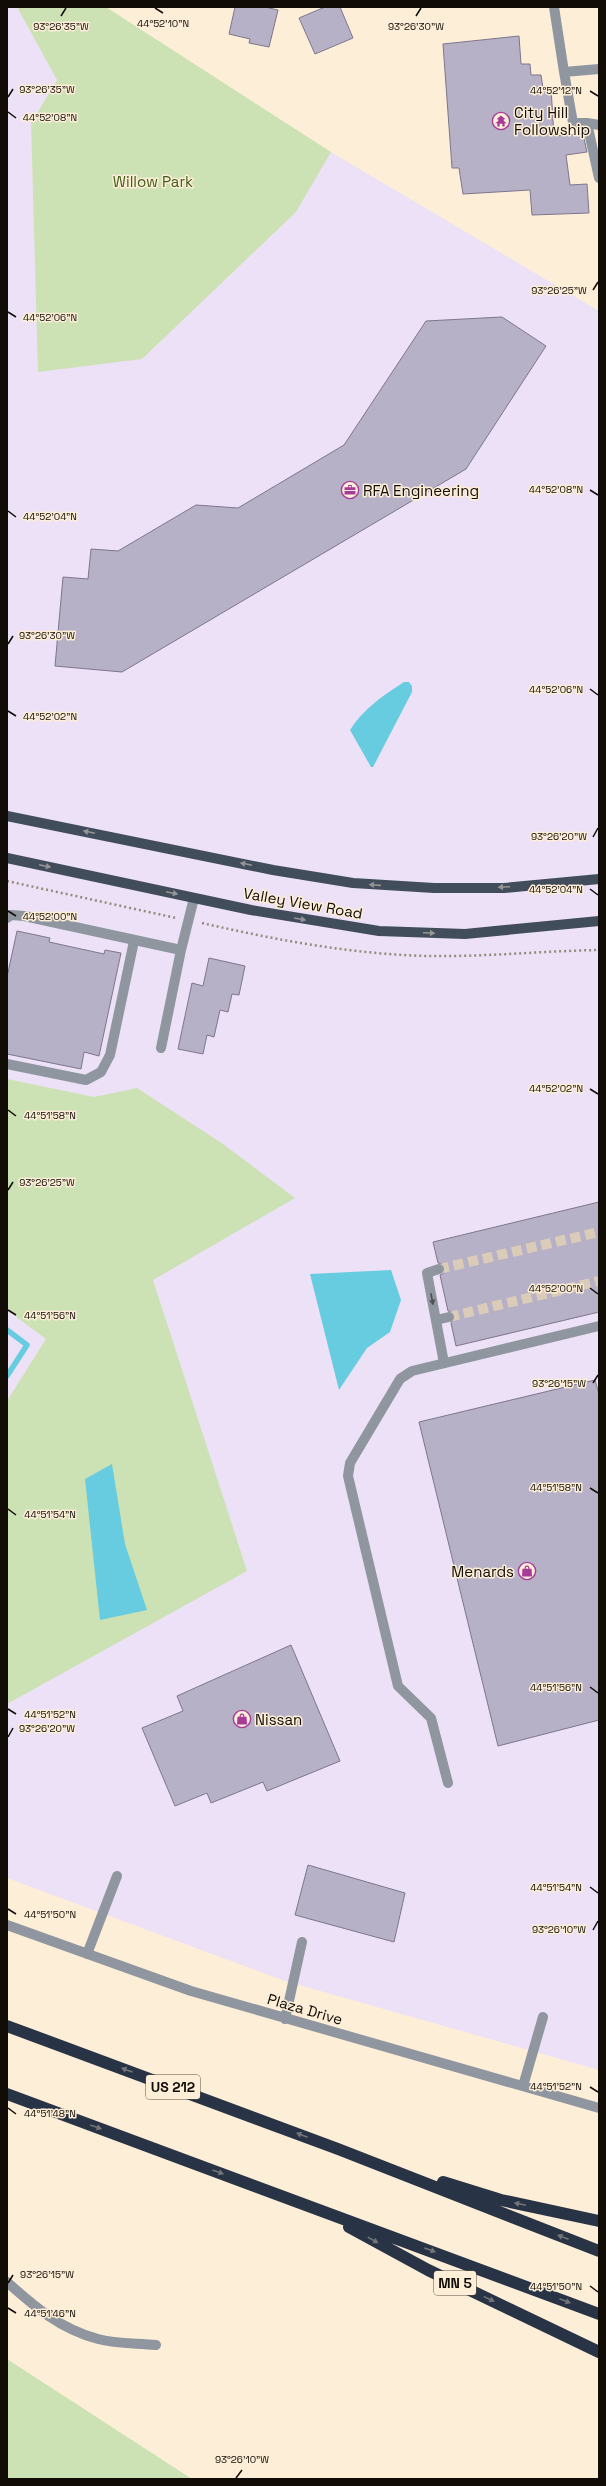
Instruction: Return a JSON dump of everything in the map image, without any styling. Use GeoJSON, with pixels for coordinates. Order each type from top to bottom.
{"type":"FeatureCollection","features":[{"type":"Feature","properties":{"kind":"highway","name":"US 212"},"geometry":{"type":"LineString","coordinates":[[7,2026],[338,2149],[599,2251]]}},
{"type":"Feature","properties":{"kind":"highway"},"geometry":{"type":"LineString","coordinates":[[7,2094],[599,2314]]}},
{"type":"Feature","properties":{"kind":"highway"},"geometry":{"type":"LineString","coordinates":[[338,2149],[501,2200],[599,2221]]}},
{"type":"Feature","properties":{"kind":"highway","name":"MN 5"},"geometry":{"type":"LineString","coordinates":[[315,2208],[428,2270],[599,2352]]}},
{"type":"Feature","properties":{"kind":"main road","name":"Valley View Road"},"geometry":{"type":"LineString","coordinates":[[7,816],[273,870],[353,883],[434,888],[504,888],[599,879]]}},
{"type":"Feature","properties":{"kind":"main road","name":"Valley View Road"},"geometry":{"type":"LineString","coordinates":[[7,858],[194,898],[324,923],[380,931],[465,934],[599,921]]}},
{"type":"Feature","properties":{"kind":"street"},"geometry":{"type":"LineString","coordinates":[[554,7],[573,123],[587,122],[599,125]]}},
{"type":"Feature","properties":{"kind":"street"},"geometry":{"type":"LineString","coordinates":[[564,72],[599,69]]}},
{"type":"Feature","properties":{"kind":"street"},"geometry":{"type":"LineString","coordinates":[[587,122],[599,178]]}},
{"type":"Feature","properties":{"kind":"street"},"geometry":{"type":"LineString","coordinates":[[161,1048],[181,950],[194,898]]}},
{"type":"Feature","properties":{"kind":"street"},"geometry":{"type":"LineString","coordinates":[[7,918],[11,915],[24,916],[181,950]]}},
{"type":"Feature","properties":{"kind":"street"},"geometry":{"type":"LineString","coordinates":[[7,1064],[86,1080],[101,1072],[110,1055],[134,941]]}},
{"type":"Feature","properties":{"kind":"street"},"geometry":{"type":"LineString","coordinates":[[439,1269],[427,1273],[444,1363]]}},
{"type":"Feature","properties":{"kind":"street"},"geometry":{"type":"LineString","coordinates":[[436,1320],[449,1317]]}},
{"type":"Feature","properties":{"kind":"street"},"geometry":{"type":"LineString","coordinates":[[448,1783],[431,1718],[398,1686],[348,1476],[352,1457],[400,1379],[412,1371],[599,1326]]}},
{"type":"Feature","properties":{"kind":"street"},"geometry":{"type":"LineString","coordinates":[[87,1954],[117,1876]]}},
{"type":"Feature","properties":{"kind":"street","name":"Plaza Drive"},"geometry":{"type":"LineString","coordinates":[[7,1924],[191,1991],[599,2108]]}},
{"type":"Feature","properties":{"kind":"street"},"geometry":{"type":"LineString","coordinates":[[285,2019],[302,1942]]}},
{"type":"Feature","properties":{"kind":"street"},"geometry":{"type":"LineString","coordinates":[[523,2086],[543,2017]]}},
{"type":"Feature","properties":{"kind":"street"},"geometry":{"type":"LineString","coordinates":[[7,2282],[40,2312],[64,2327],[99,2340],[156,2345]]}},
{"type":"Feature","properties":{"kind":"shaded area"},"geometry":{"type":"Polygon","coordinates":[[[7,7],[17,7],[57,80],[31,123],[39,372],[270,237],[331,152],[599,311],[599,2070],[285,1981],[7,1878],[7,7]]]}},
{"type":"Feature","properties":{"kind":"green space","name":"Willow Park"},"geometry":{"type":"Polygon","coordinates":[[[17,7],[106,7],[331,152],[296,212],[142,359],[38,372],[31,123],[57,80],[17,7]]]}},
{"type":"Feature","properties":{"kind":"green space"},"geometry":{"type":"Polygon","coordinates":[[[7,1079],[94,1097],[137,1088],[223,1144],[295,1198],[153,1280],[247,1571],[7,1704],[7,1401],[46,1339],[7,1310],[7,1079]]]}},
{"type":"Feature","properties":{"kind":"green space"},"geometry":{"type":"Polygon","coordinates":[[[7,2359],[192,2479],[7,2479],[7,2359]]]}},
{"type":"Feature","properties":{"kind":"water"},"geometry":{"type":"Polygon","coordinates":[[[404,682],[409,682],[412,686],[412,692],[373,767],[371,767],[350,730],[361,715],[382,697],[404,682]]]}},
{"type":"Feature","properties":{"kind":"water"},"geometry":{"type":"Polygon","coordinates":[[[391,1270],[401,1300],[390,1332],[367,1348],[339,1390],[310,1274],[391,1270]]]}},
{"type":"Feature","properties":{"kind":"water"},"geometry":{"type":"Polygon","coordinates":[[[112,1464],[125,1544],[147,1610],[100,1620],[85,1479],[112,1464]]]}},
{"type":"Feature","properties":{"kind":"building"},"geometry":{"type":"Polygon","coordinates":[[[235,7],[265,7],[278,10],[269,47],[249,43],[250,39],[229,34],[235,7]]]}},
{"type":"Feature","properties":{"kind":"building"},"geometry":{"type":"Polygon","coordinates":[[[325,7],[340,7],[353,38],[315,54],[299,18],[325,7]]]}},
{"type":"Feature","properties":{"kind":"building","name":"City Hill Followship"},"geometry":{"type":"Polygon","coordinates":[[[519,36],[521,64],[530,64],[531,75],[541,75],[543,88],[551,88],[554,136],[583,134],[587,152],[566,155],[570,185],[587,184],[589,213],[532,215],[530,190],[463,194],[459,168],[452,168],[443,44],[519,36]]]}},
{"type":"Feature","properties":{"kind":"building"},"geometry":{"type":"Polygon","coordinates":[[[502,317],[546,346],[466,469],[122,672],[55,666],[63,577],[88,579],[91,549],[118,551],[196,505],[238,508],[344,445],[426,321],[502,317]]]}},
{"type":"Feature","properties":{"kind":"building"},"geometry":{"type":"Polygon","coordinates":[[[17,931],[50,938],[49,942],[104,954],[105,950],[121,953],[99,1056],[84,1052],[81,1069],[7,1054],[7,977],[17,931]]]}},
{"type":"Feature","properties":{"kind":"building"},"geometry":{"type":"Polygon","coordinates":[[[209,958],[245,966],[239,995],[232,994],[228,1012],[220,1010],[214,1037],[207,1035],[203,1054],[178,1049],[192,983],[203,986],[209,958]]]}},
{"type":"Feature","properties":{"kind":"building"},"geometry":{"type":"Polygon","coordinates":[[[599,1202],[599,1312],[456,1346],[451,1323],[455,1316],[453,1312],[448,1311],[440,1275],[444,1273],[445,1267],[443,1264],[438,1263],[433,1242],[599,1202]]]}},
{"type":"Feature","properties":{"kind":"building","name":"Menards"},"geometry":{"type":"Polygon","coordinates":[[[595,1380],[599,1394],[599,1720],[498,1746],[419,1422],[595,1380]]]}},
{"type":"Feature","properties":{"kind":"building","name":"Nissan"},"geometry":{"type":"Polygon","coordinates":[[[291,1645],[340,1761],[267,1791],[263,1782],[211,1803],[207,1793],[175,1806],[142,1728],[183,1711],[177,1696],[291,1645]]]}},
{"type":"Feature","properties":{"kind":"building"},"geometry":{"type":"Polygon","coordinates":[[[308,1865],[405,1893],[394,1942],[295,1915],[308,1865]]]}},
{"type":"Feature","properties":{"kind":"waterway"},"geometry":{"type":"LineString","coordinates":[[7,1330],[27,1345],[7,1376]]}},
{"type":"Feature","properties":{"kind":"tunnel"},"geometry":{"type":"LineString","coordinates":[[439,1269],[599,1232]]}},
{"type":"Feature","properties":{"kind":"tunnel"},"geometry":{"type":"LineString","coordinates":[[449,1317],[599,1281]]}},
{"type":"Feature","properties":{"kind":"place","name":"City Hill Followship"},"geometry":{"type":"Point","coordinates":[501,121]}},
{"type":"Feature","properties":{"kind":"place","name":"RFA Engineering"},"geometry":{"type":"Point","coordinates":[350,490]}},
{"type":"Feature","properties":{"kind":"place","name":"Menards"},"geometry":{"type":"Point","coordinates":[527,1571]}},
{"type":"Feature","properties":{"kind":"place","name":"Nissan"},"geometry":{"type":"Point","coordinates":[242,1719]}}]}
